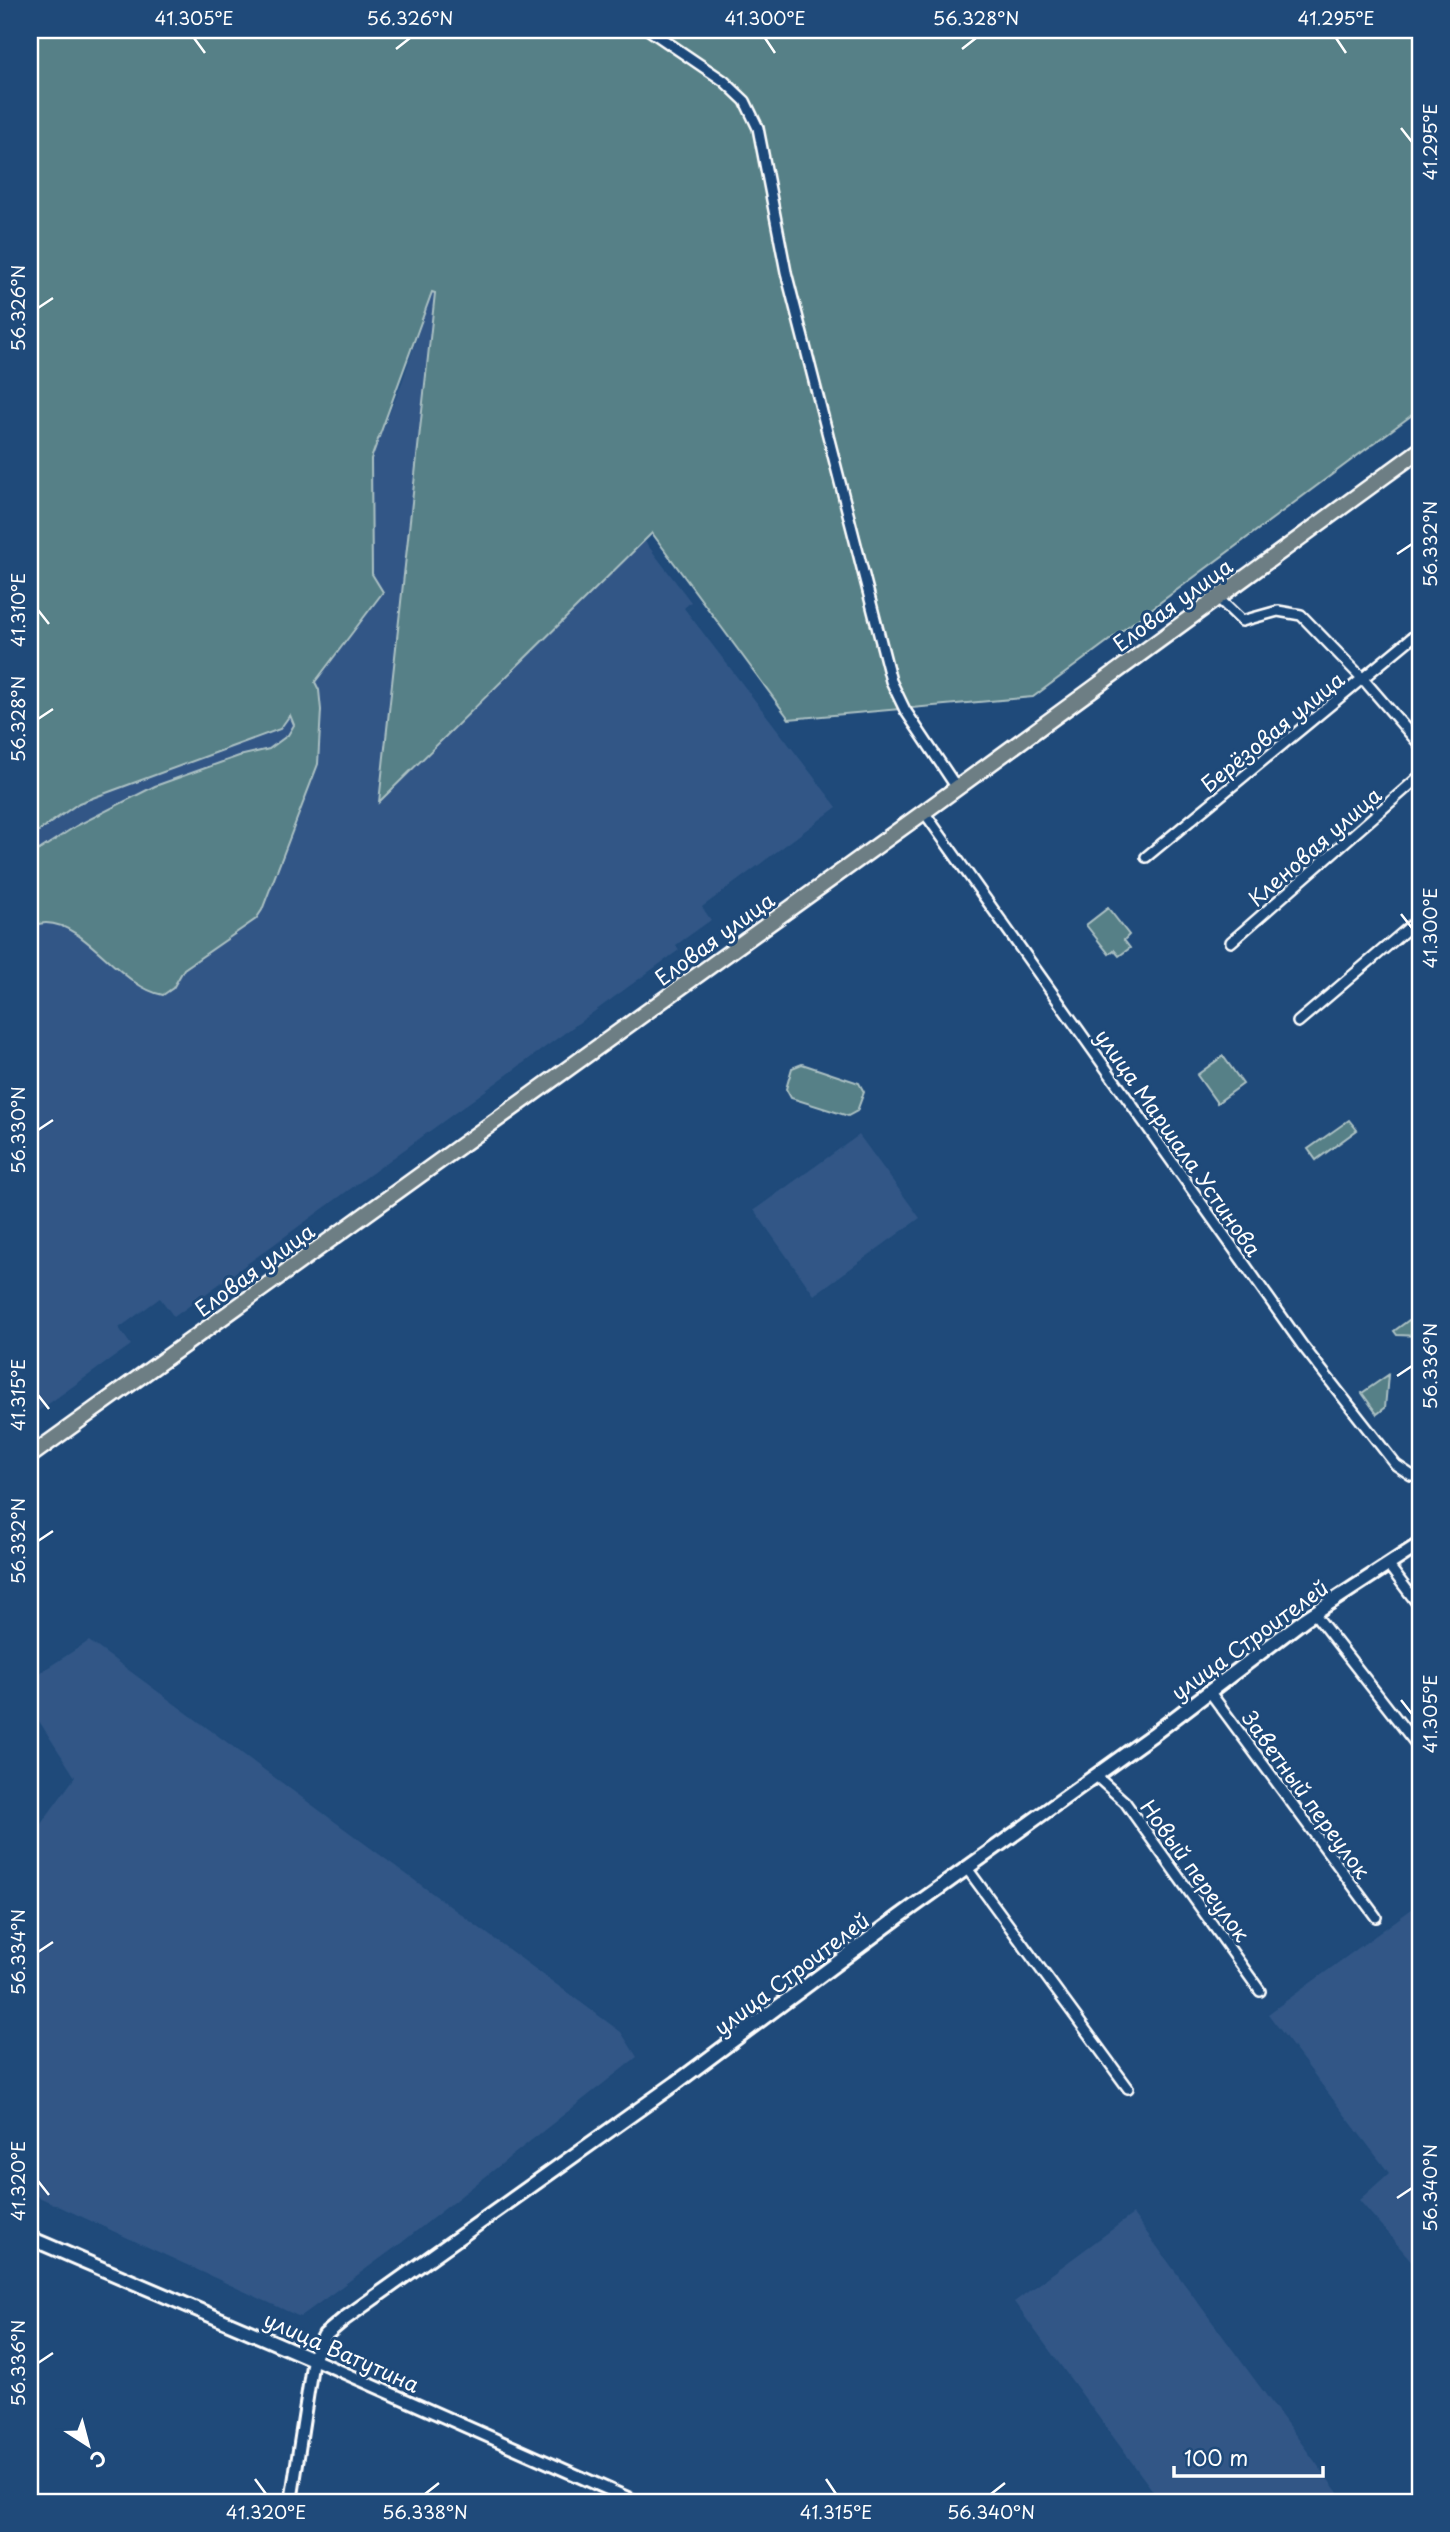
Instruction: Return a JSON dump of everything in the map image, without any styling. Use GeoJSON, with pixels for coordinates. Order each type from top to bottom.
{"type":"FeatureCollection","features":[{"type":"Feature","properties":{"kind":"main road","name":"Еловая улица"},"geometry":{"type":"LineString","coordinates":[[30,1456],[924,812],[1420,450]]}},
{"type":"Feature","properties":{"kind":"main road","name":"улица Строителей"},"geometry":{"type":"LineString","coordinates":[[313,2359],[325,2335],[344,2319],[676,2083],[1314,1613],[1420,1544]]}},
{"type":"Feature","properties":{"kind":"main road","name":"улица Ватутина"},"geometry":{"type":"LineString","coordinates":[[30,2238],[313,2359]]}},
{"type":"Feature","properties":{"kind":"street"},"geometry":{"type":"LineString","coordinates":[[649,30],[724,81],[746,101],[758,128],[786,272],[891,681],[905,710],[957,788]]}},
{"type":"Feature","properties":{"kind":"street"},"geometry":{"type":"LineString","coordinates":[[1217,597],[1242,621],[1278,611],[1301,615],[1363,679],[1420,745]]}},
{"type":"Feature","properties":{"kind":"street","name":"Берёзовая улица"},"geometry":{"type":"LineString","coordinates":[[1146,857],[1420,631]]}},
{"type":"Feature","properties":{"kind":"street","name":"Кленовая улица"},"geometry":{"type":"LineString","coordinates":[[1231,942],[1420,776]]}},
{"type":"Feature","properties":{"kind":"street","name":"улица Маршала Устинова"},"geometry":{"type":"LineString","coordinates":[[924,812],[1302,1345],[1396,1465],[1410,1475],[1420,1476]]}},
{"type":"Feature","properties":{"kind":"street"},"geometry":{"type":"LineString","coordinates":[[1298,1022],[1420,918]]}},
{"type":"Feature","properties":{"kind":"street"},"geometry":{"type":"LineString","coordinates":[[1389,1566],[1420,1607]]}},
{"type":"Feature","properties":{"kind":"street"},"geometry":{"type":"LineString","coordinates":[[1314,1613],[1420,1749]]}},
{"type":"Feature","properties":{"kind":"street","name":"Заветный переулок"},"geometry":{"type":"LineString","coordinates":[[1209,1691],[1376,1917]]}},
{"type":"Feature","properties":{"kind":"street","name":"Новый переулок"},"geometry":{"type":"LineString","coordinates":[[1096,1776],[1125,1802],[1260,1991]]}},
{"type":"Feature","properties":{"kind":"street"},"geometry":{"type":"LineString","coordinates":[[966,1867],[1128,2088]]}},
{"type":"Feature","properties":{"kind":"street","name":"улица Строителей"},"geometry":{"type":"LineString","coordinates":[[291,2502],[313,2359]]}},
{"type":"Feature","properties":{"kind":"street","name":"улица Ватутина"},"geometry":{"type":"LineString","coordinates":[[313,2359],[637,2502]]}},
{"type":"Feature","properties":{"kind":"shaded area"},"geometry":{"type":"Polygon","coordinates":[[[432,292],[455,292],[691,602],[684,608],[837,807],[702,907],[711,920],[676,945],[679,950],[174,1317],[160,1298],[119,1328],[131,1345],[30,1417],[30,837],[79,803],[280,729],[383,592],[372,574],[371,459],[402,382],[432,292]]]}},
{"type":"Feature","properties":{"kind":"shaded area"},"geometry":{"type":"Polygon","coordinates":[[[859,1135],[920,1218],[814,1295],[754,1210],[859,1135]]]}},
{"type":"Feature","properties":{"kind":"shaded area"},"geometry":{"type":"Polygon","coordinates":[[[89,1641],[621,2032],[637,2057],[400,2244],[300,2317],[30,2193],[30,1839],[75,1777],[30,1707],[30,1679],[89,1641]]]}},
{"type":"Feature","properties":{"kind":"shaded area"},"geometry":{"type":"Polygon","coordinates":[[[1420,1903],[1420,2271],[1359,2200],[1389,2173],[1268,2014],[1420,1903]]]}},
{"type":"Feature","properties":{"kind":"shaded area"},"geometry":{"type":"Polygon","coordinates":[[[1133,2214],[1341,2497],[1334,2502],[1161,2502],[1014,2302],[1133,2214]]]}},
{"type":"Feature","properties":{"kind":"green space"},"geometry":{"type":"Polygon","coordinates":[[[30,30],[1420,30],[1420,409],[1033,697],[789,719],[652,533],[379,802],[435,293],[432,292],[371,459],[372,574],[383,592],[315,682],[319,690],[321,710],[318,764],[262,910],[256,919],[184,969],[173,988],[163,995],[147,990],[132,980],[75,933],[46,923],[30,926],[30,852],[39,850],[76,826],[155,786],[239,756],[269,749],[288,735],[294,725],[290,715],[280,729],[79,803],[30,837],[30,30]]]}},
{"type":"Feature","properties":{"kind":"green space"},"geometry":{"type":"Polygon","coordinates":[[[1108,908],[1129,935],[1124,940],[1130,948],[1119,956],[1114,950],[1109,954],[1086,925],[1108,908]]]}},
{"type":"Feature","properties":{"kind":"green space"},"geometry":{"type":"Polygon","coordinates":[[[1223,1056],[1243,1084],[1217,1103],[1197,1075],[1223,1056]]]}},
{"type":"Feature","properties":{"kind":"green space"},"geometry":{"type":"Polygon","coordinates":[[[802,1064],[859,1083],[864,1092],[857,1111],[848,1116],[791,1098],[786,1089],[792,1068],[802,1064]]]}},
{"type":"Feature","properties":{"kind":"green space"},"geometry":{"type":"Polygon","coordinates":[[[1349,1120],[1357,1130],[1316,1160],[1308,1149],[1349,1120]]]}},
{"type":"Feature","properties":{"kind":"green space"},"geometry":{"type":"Polygon","coordinates":[[[1409,1320],[1420,1321],[1420,1336],[1397,1335],[1394,1331],[1409,1320]]]}},
{"type":"Feature","properties":{"kind":"green space"},"geometry":{"type":"Polygon","coordinates":[[[1388,1375],[1385,1408],[1377,1414],[1362,1393],[1388,1375]]]}}]}
